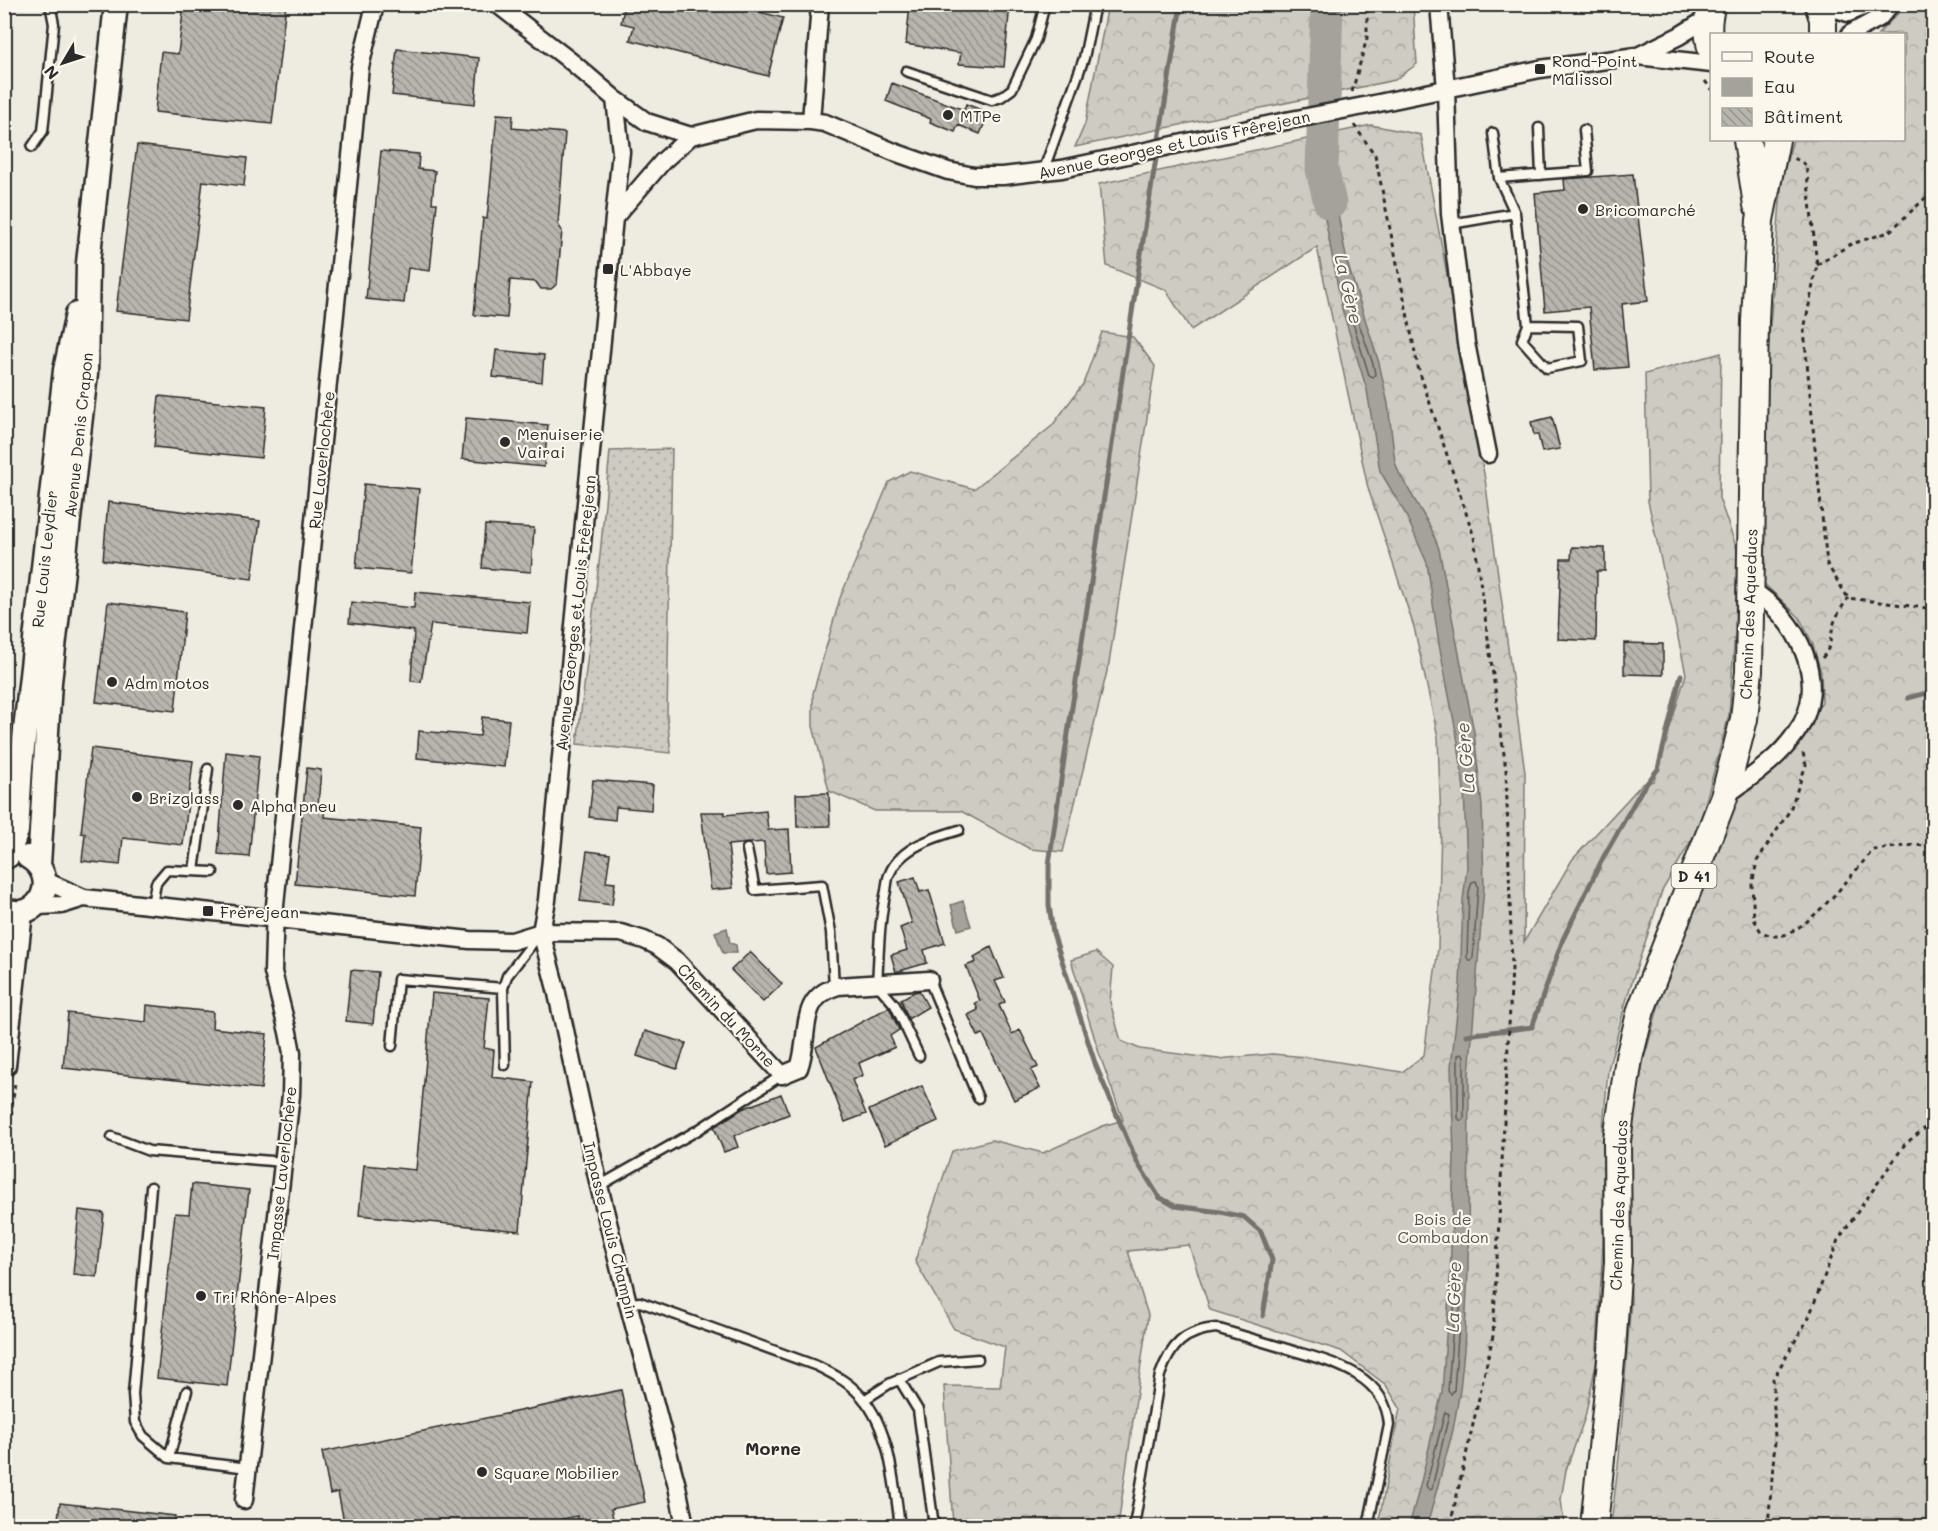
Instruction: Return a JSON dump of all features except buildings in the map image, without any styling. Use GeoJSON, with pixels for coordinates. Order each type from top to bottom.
{"type":"FeatureCollection","features":[{"type":"Feature","properties":{"kind":"main road","name":"Avenue Denis Crapon"},"geometry":{"type":"LineString","coordinates":[[20,909],[44,894],[42,873],[50,682],[86,374],[88,263],[117,4]]}},
{"type":"Feature","properties":{"kind":"main road"},"geometry":{"type":"LineString","coordinates":[[1820,4],[1823,33]]}},
{"type":"Feature","properties":{"kind":"main road"},"geometry":{"type":"LineString","coordinates":[[1710,11],[1707,35],[1710,45]]}},
{"type":"Feature","properties":{"kind":"main road","name":"Chemin des Aqueducs"},"geometry":{"type":"LineString","coordinates":[[1747,141],[1760,220]]}},
{"type":"Feature","properties":{"kind":"main road","name":"Chemin des Aqueducs"},"geometry":{"type":"LineString","coordinates":[[1594,1527],[1613,1340],[1618,1261],[1617,1140],[1629,1058],[1641,1010],[1724,797],[1744,719],[1749,670],[1755,321],[1760,220],[1776,141]]}},
{"type":"Feature","properties":{"kind":"main road","name":"Rue Louis Leydier"},"geometry":{"type":"LineString","coordinates":[[6,857],[17,831],[21,766],[65,370],[88,263]]}},
{"type":"Feature","properties":{"kind":"main road"},"geometry":{"type":"LineString","coordinates":[[6,857],[19,855],[30,858],[42,873]]}},
{"type":"Feature","properties":{"kind":"main road"},"geometry":{"type":"LineString","coordinates":[[4,1065],[20,909]]}},
{"type":"Feature","properties":{"kind":"street","name":"Rue Laverlochère"},"geometry":{"type":"LineString","coordinates":[[274,918],[360,67],[377,4]]}},
{"type":"Feature","properties":{"kind":"street"},"geometry":{"type":"LineString","coordinates":[[497,4],[647,122],[691,136]]}},
{"type":"Feature","properties":{"kind":"street"},"geometry":{"type":"LineString","coordinates":[[811,121],[820,4]]}},
{"type":"Feature","properties":{"kind":"street"},"geometry":{"type":"LineString","coordinates":[[1439,4],[1446,89],[1451,224],[1466,343],[1488,454]]}},
{"type":"Feature","properties":{"kind":"street"},"geometry":{"type":"LineString","coordinates":[[1820,4],[1848,13],[1870,4]]}},
{"type":"Feature","properties":{"kind":"street"},"geometry":{"type":"LineString","coordinates":[[1852,33],[1879,18],[1891,4]]}},
{"type":"Feature","properties":{"kind":"street"},"geometry":{"type":"LineString","coordinates":[[1637,56],[1679,36],[1710,11]]}},
{"type":"Feature","properties":{"kind":"street"},"geometry":{"type":"LineString","coordinates":[[1637,56],[1710,64]]}},
{"type":"Feature","properties":{"kind":"street","name":"Avenue Georges et Louis Frêrejean"},"geometry":{"type":"LineString","coordinates":[[541,932],[547,900],[614,218],[663,161],[691,136],[756,120],[811,121],[825,123],[894,152],[948,171],[974,176],[1003,176],[1043,172],[1540,69],[1637,56]]}},
{"type":"Feature","properties":{"kind":"street"},"geometry":{"type":"LineString","coordinates":[[614,218],[621,152],[615,99]]}},
{"type":"Feature","properties":{"kind":"street"},"geometry":{"type":"LineString","coordinates":[[1724,797],[1784,749],[1797,732],[1808,710],[1811,671],[1801,644],[1786,621],[1766,599],[1750,590]]}},
{"type":"Feature","properties":{"kind":"street"},"geometry":{"type":"LineString","coordinates":[[42,873],[84,898]]}},
{"type":"Feature","properties":{"kind":"street"},"geometry":{"type":"LineString","coordinates":[[20,909],[62,905],[84,898],[470,940],[512,941],[541,932]]}},
{"type":"Feature","properties":{"kind":"street","name":"Impasse Laverlochère"},"geometry":{"type":"LineString","coordinates":[[244,1500],[291,1095],[292,1053],[273,972],[274,918]]}},
{"type":"Feature","properties":{"kind":"street","name":"Chemin du Morne"},"geometry":{"type":"LineString","coordinates":[[541,932],[621,933],[657,946],[677,961],[782,1075],[799,1068],[803,1058],[805,1032],[813,1001],[826,990],[834,987]]}},
{"type":"Feature","properties":{"kind":"street","name":"Impasse Louis Champin"},"geometry":{"type":"LineString","coordinates":[[541,932],[556,989],[599,1186],[677,1486],[685,1527]]}},
{"type":"Feature","properties":{"kind":"street"},"geometry":{"type":"LineString","coordinates":[[834,987],[929,980]]}},
{"type":"Feature","properties":{"kind":"lane"},"geometry":{"type":"LineString","coordinates":[[32,147],[43,132],[54,24],[50,4]]}},
{"type":"Feature","properties":{"kind":"lane"},"geometry":{"type":"LineString","coordinates":[[906,71],[992,100],[1001,97],[1012,89],[1036,39],[1045,4]]}},
{"type":"Feature","properties":{"kind":"lane"},"geometry":{"type":"LineString","coordinates":[[1043,172],[1084,58],[1095,4]]}},
{"type":"Feature","properties":{"kind":"lane"},"geometry":{"type":"LineString","coordinates":[[1539,128],[1541,175]]}},
{"type":"Feature","properties":{"kind":"lane"},"geometry":{"type":"LineString","coordinates":[[1499,178],[1588,171],[1584,130]]}},
{"type":"Feature","properties":{"kind":"lane"},"geometry":{"type":"LineString","coordinates":[[1493,133],[1499,178],[1515,213],[1528,325],[1522,340],[1547,368],[1582,361],[1578,326],[1528,325]]}},
{"type":"Feature","properties":{"kind":"lane"},"geometry":{"type":"LineString","coordinates":[[1451,224],[1515,213]]}},
{"type":"Feature","properties":{"kind":"lane"},"geometry":{"type":"LineString","coordinates":[[194,871],[208,769]]}},
{"type":"Feature","properties":{"kind":"lane"},"geometry":{"type":"LineString","coordinates":[[919,1056],[895,1005],[877,984],[881,912],[890,873],[896,863],[930,838],[959,830]]}},
{"type":"Feature","properties":{"kind":"lane"},"geometry":{"type":"LineString","coordinates":[[747,849],[755,890],[822,885],[831,932],[834,987]]}},
{"type":"Feature","properties":{"kind":"lane"},"geometry":{"type":"LineString","coordinates":[[152,905],[156,883],[167,870],[213,872]]}},
{"type":"Feature","properties":{"kind":"lane"},"geometry":{"type":"LineString","coordinates":[[504,1065],[503,988],[507,976],[541,932]]}},
{"type":"Feature","properties":{"kind":"lane"},"geometry":{"type":"LineString","coordinates":[[392,1046],[398,979],[503,988]]}},
{"type":"Feature","properties":{"kind":"lane"},"geometry":{"type":"LineString","coordinates":[[929,980],[978,1098]]}},
{"type":"Feature","properties":{"kind":"lane"},"geometry":{"type":"LineString","coordinates":[[599,1186],[698,1130],[782,1075]]}},
{"type":"Feature","properties":{"kind":"lane"},"geometry":{"type":"LineString","coordinates":[[112,1137],[148,1151],[284,1162]]}},
{"type":"Feature","properties":{"kind":"lane"},"geometry":{"type":"LineString","coordinates":[[151,1187],[134,1403],[135,1422],[143,1436],[170,1458],[248,1468]]}},
{"type":"Feature","properties":{"kind":"lane"},"geometry":{"type":"LineString","coordinates":[[628,1303],[640,1302],[817,1366],[858,1392],[874,1414],[885,1438],[900,1527]]}},
{"type":"Feature","properties":{"kind":"lane"},"geometry":{"type":"LineString","coordinates":[[1134,1527],[1160,1375],[1166,1357],[1175,1344],[1193,1332],[1199,1329],[1216,1328],[1334,1362],[1365,1380],[1378,1393],[1388,1409],[1389,1425],[1368,1527]]}},
{"type":"Feature","properties":{"kind":"lane"},"geometry":{"type":"LineString","coordinates":[[864,1400],[889,1384],[939,1362],[978,1359]]}},
{"type":"Feature","properties":{"kind":"lane"},"geometry":{"type":"LineString","coordinates":[[900,1379],[918,1410],[934,1527]]}},
{"type":"Feature","properties":{"kind":"lane"},"geometry":{"type":"LineString","coordinates":[[170,1458],[187,1391]]}},
{"type":"Feature","properties":{"kind":"path"},"geometry":{"type":"LineString","coordinates":[[1352,93],[1367,38],[1367,4]]}},
{"type":"Feature","properties":{"kind":"path"},"geometry":{"type":"LineString","coordinates":[[1352,122],[1375,154],[1418,367],[1474,537],[1506,769],[1512,968],[1493,1336],[1450,1527]]}},
{"type":"Feature","properties":{"kind":"path"},"geometry":{"type":"LineString","coordinates":[[1848,598],[1827,564],[1816,459],[1804,330],[1817,265],[1851,244],[1889,232],[1934,190]]}},
{"type":"Feature","properties":{"kind":"path"},"geometry":{"type":"LineString","coordinates":[[1848,598],[1934,609]]}},
{"type":"Feature","properties":{"kind":"path"},"geometry":{"type":"LineString","coordinates":[[1811,671],[1829,651],[1837,615],[1848,598]]}},
{"type":"Feature","properties":{"kind":"path"},"geometry":{"type":"LineString","coordinates":[[1797,732],[1806,765],[1790,810],[1757,861],[1752,885],[1754,919],[1761,932],[1776,937],[1791,931],[1817,914],[1873,850],[1914,845],[1934,847]]}},
{"type":"Feature","properties":{"kind":"path"},"geometry":{"type":"LineString","coordinates":[[1768,1527],[1775,1442],[1773,1379],[1809,1317],[1838,1240],[1905,1144],[1934,1120]]}},
{"type":"Feature","properties":{"kind":"green space"},"geometry":{"type":"Polygon","coordinates":[[[1108,5],[1413,5],[1417,64],[1395,80],[1075,147],[1085,124],[1108,5]]]}},
{"type":"Feature","properties":{"kind":"green space"},"geometry":{"type":"Polygon","coordinates":[[[1906,5],[1933,5],[1933,1526],[1611,1526],[1619,1457],[1631,1299],[1627,1204],[1633,1118],[1642,1067],[1662,993],[1739,791],[1808,724],[1822,702],[1821,672],[1812,642],[1799,617],[1758,578],[1763,413],[1782,177],[1793,141],[1905,141],[1905,33],[1879,33],[1906,5]]]}},
{"type":"Feature","properties":{"kind":"green space","name":"Bois de Combaudon"},"geometry":{"type":"Polygon","coordinates":[[[1371,125],[1421,135],[1485,479],[1525,773],[1524,942],[1572,860],[1642,784],[1654,781],[1686,674],[1648,501],[1645,374],[1721,353],[1719,498],[1737,549],[1735,632],[1729,715],[1699,827],[1662,891],[1628,994],[1608,1070],[1603,1128],[1603,1244],[1596,1364],[1585,1417],[1566,1470],[1561,1499],[1564,1526],[1378,1526],[1400,1408],[1386,1385],[1341,1351],[1210,1310],[1189,1245],[1128,1251],[1148,1315],[1118,1526],[953,1526],[944,1386],[1000,1387],[1005,1347],[954,1329],[915,1261],[952,1151],[992,1140],[1043,1153],[1103,1126],[1123,1120],[1099,1053],[1071,960],[1096,952],[1113,967],[1110,1002],[1121,1041],[1140,1049],[1218,1059],[1272,1054],[1307,1057],[1402,1072],[1424,1055],[1438,948],[1441,824],[1438,737],[1414,627],[1368,488],[1317,247],[1191,330],[1166,290],[1107,266],[1099,184],[1371,125]]]}},
{"type":"Feature","properties":{"kind":"green space"},"geometry":{"type":"Polygon","coordinates":[[[1102,332],[1133,337],[1155,366],[1109,663],[1063,852],[1030,849],[961,811],[875,811],[829,791],[813,726],[813,693],[840,598],[889,482],[910,471],[974,489],[1052,426],[1083,384],[1102,332]]]}},
{"type":"Feature","properties":{"kind":"green space"},"geometry":{"type":"Polygon","coordinates":[[[672,449],[667,716],[671,753],[577,744],[610,451],[672,449]]]}},
{"type":"Feature","properties":{"kind":"water"},"geometry":{"type":"Polygon","coordinates":[[[1319,5],[1334,5],[1333,49],[1322,52],[1319,5]]]}},
{"type":"Feature","properties":{"kind":"water"},"geometry":{"type":"Polygon","coordinates":[[[1327,156],[1347,262],[1379,363],[1388,404],[1395,462],[1431,528],[1439,549],[1474,732],[1482,807],[1484,886],[1469,1075],[1468,1272],[1464,1350],[1453,1430],[1427,1526],[1409,1526],[1442,1392],[1450,1281],[1454,1157],[1451,1067],[1460,985],[1463,900],[1467,867],[1464,790],[1458,742],[1439,644],[1427,563],[1405,513],[1380,471],[1367,390],[1342,309],[1314,159],[1327,156]]]}},
{"type":"Feature","properties":{"kind":"water"},"geometry":{"type":"Polygon","coordinates":[[[963,901],[971,926],[958,930],[951,905],[963,901]]]}},
{"type":"Feature","properties":{"kind":"water"},"geometry":{"type":"Polygon","coordinates":[[[727,928],[730,943],[736,945],[737,953],[723,953],[715,932],[727,928]]]}},
{"type":"Feature","properties":{"kind":"waterway"},"geometry":{"type":"LineString","coordinates":[[1181,4],[1062,773],[1049,865],[1049,905],[1053,933],[1096,1066],[1137,1162],[1159,1197],[1175,1206],[1244,1217],[1261,1232],[1272,1260],[1263,1316]]}},
{"type":"Feature","properties":{"kind":"waterway","name":"La Gère"},"geometry":{"type":"LineString","coordinates":[[1327,4],[1322,169],[1330,203]]}},
{"type":"Feature","properties":{"kind":"waterway"},"geometry":{"type":"LineString","coordinates":[[1466,1035],[1532,1027],[1563,939],[1603,858],[1641,791],[1658,769],[1681,675]]}},
{"type":"Feature","properties":{"kind":"waterway"},"geometry":{"type":"LineString","coordinates":[[1908,698],[1934,691]]}},
{"type":"Feature","properties":{"kind":"place","name":"Rond-Point Malissol"},"geometry":{"type":"Point","coordinates":[1540,69]}},
{"type":"Feature","properties":{"kind":"place","name":"MTPe"},"geometry":{"type":"Point","coordinates":[948,115]}},
{"type":"Feature","properties":{"kind":"place","name":"Bricomarché"},"geometry":{"type":"Point","coordinates":[1583,209]}},
{"type":"Feature","properties":{"kind":"place","name":"L'Abbaye"},"geometry":{"type":"Point","coordinates":[608,269]}},
{"type":"Feature","properties":{"kind":"place","name":"Menuiserie Vairai"},"geometry":{"type":"Point","coordinates":[505,442]}},
{"type":"Feature","properties":{"kind":"place","name":"Adm motos"},"geometry":{"type":"Point","coordinates":[112,682]}},
{"type":"Feature","properties":{"kind":"place","name":"Brizglass"},"geometry":{"type":"Point","coordinates":[137,797]}},
{"type":"Feature","properties":{"kind":"place","name":"Alpha pneu"},"geometry":{"type":"Point","coordinates":[238,805]}},
{"type":"Feature","properties":{"kind":"place","name":"Frèrejean"},"geometry":{"type":"Point","coordinates":[208,911]}},
{"type":"Feature","properties":{"kind":"place","name":"Tri Rhône-Alpes"},"geometry":{"type":"Point","coordinates":[201,1296]}},
{"type":"Feature","properties":{"kind":"place","name":"Square Mobilier"},"geometry":{"type":"Point","coordinates":[482,1472]}},
{"type":"Feature","properties":{"kind":"district","name":"Morne"},"geometry":{"type":"Point","coordinates":[773,1448]}}]}
